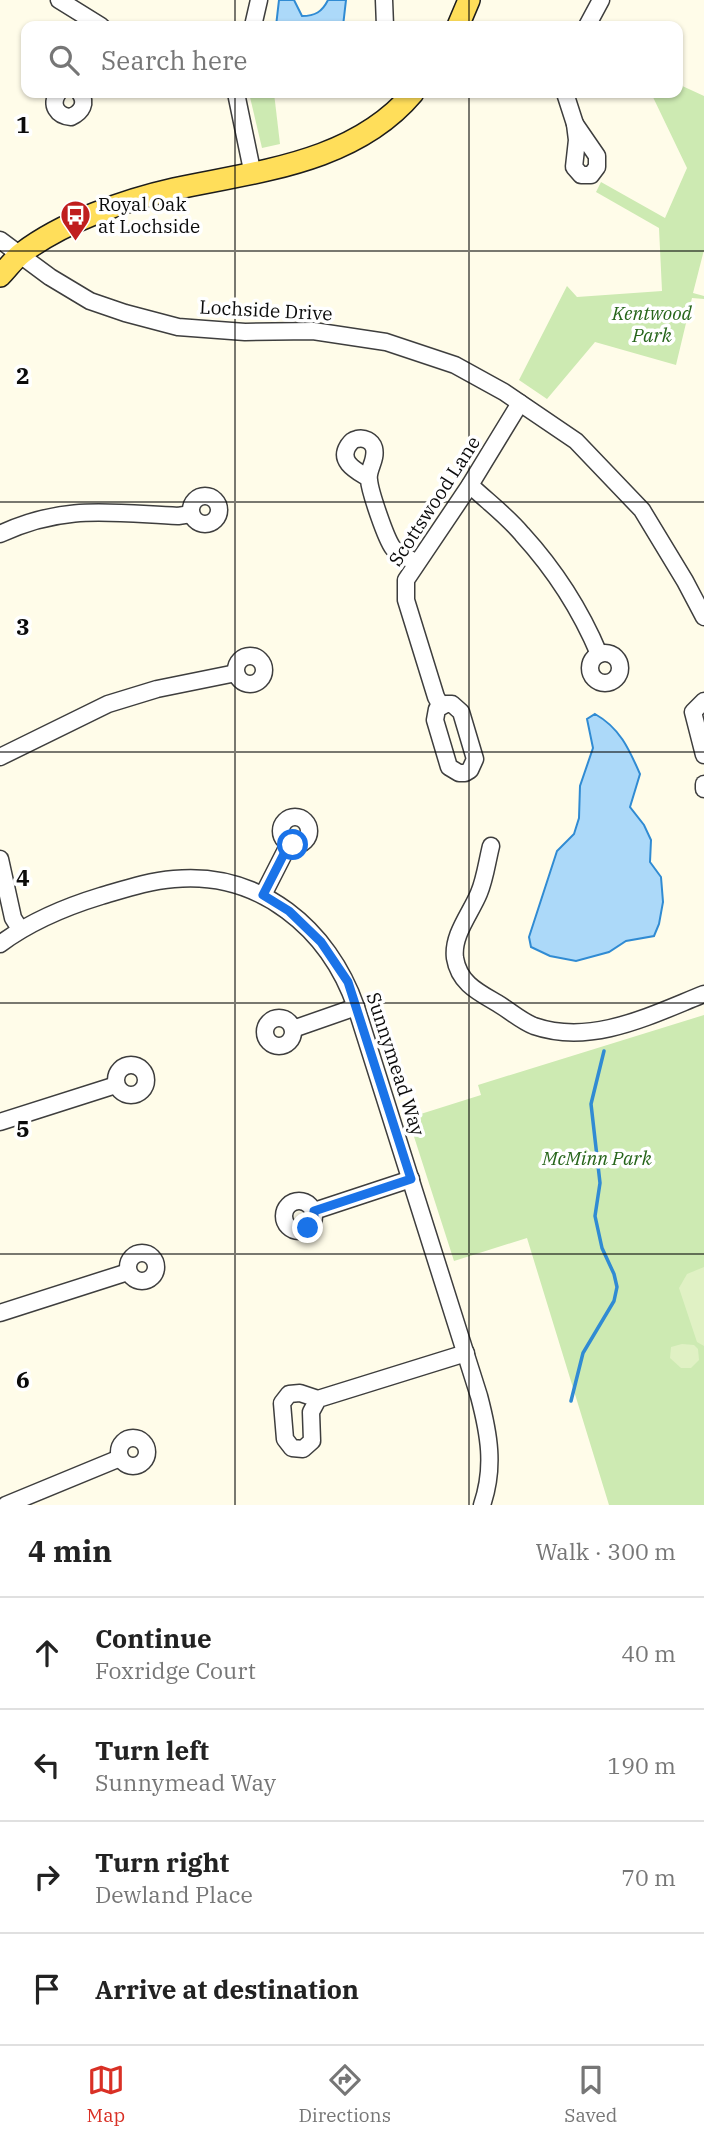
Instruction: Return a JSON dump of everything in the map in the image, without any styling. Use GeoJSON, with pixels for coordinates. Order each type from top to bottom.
{"type":"FeatureCollection","features":[{"type":"Feature","properties":{"kind":"main road"},"geometry":{"type":"LineString","coordinates":[[460,21],[469,0]]}},
{"type":"Feature","properties":{"kind":"main road"},"geometry":{"type":"LineString","coordinates":[[0,276],[20,254],[46,237],[97,213],[172,190],[253,174],[314,158],[349,142],[380,123],[408,98]]}},
{"type":"Feature","properties":{"kind":"street"},"geometry":{"type":"LineString","coordinates":[[59,0],[93,21]]}},
{"type":"Feature","properties":{"kind":"street"},"geometry":{"type":"LineString","coordinates":[[254,21],[259,0]]}},
{"type":"Feature","properties":{"kind":"street"},"geometry":{"type":"LineString","coordinates":[[384,0],[385,21]]}},
{"type":"Feature","properties":{"kind":"street"},"geometry":{"type":"LineString","coordinates":[[590,21],[601,0]]}},
{"type":"Feature","properties":{"kind":"street"},"geometry":{"type":"LineString","coordinates":[[56,98],[55,108],[71,117],[82,110],[82,98]]}},
{"type":"Feature","properties":{"kind":"street"},"geometry":{"type":"LineString","coordinates":[[237,98],[253,174]]}},
{"type":"Feature","properties":{"kind":"street"},"geometry":{"type":"LineString","coordinates":[[567,98],[575,124]]}},
{"type":"Feature","properties":{"kind":"street","name":"Lochside Drive"},"geometry":{"type":"LineString","coordinates":[[0,240],[50,277],[90,300],[125,313],[178,327],[245,332],[313,331],[386,342],[455,365],[520,403],[576,442],[642,510],[704,617]]}},
{"type":"Feature","properties":{"kind":"street","name":"Scottswood Lane"},"geometry":{"type":"LineString","coordinates":[[441,706],[406,600],[406,580],[470,485],[520,403]]}},
{"type":"Feature","properties":{"kind":"street"},"geometry":{"type":"LineString","coordinates":[[368,478],[393,547],[416,563]]}},
{"type":"Feature","properties":{"kind":"street"},"geometry":{"type":"LineString","coordinates":[[470,485],[521,532],[542,557],[577,611],[599,654]]}},
{"type":"Feature","properties":{"kind":"street"},"geometry":{"type":"LineString","coordinates":[[0,534],[23,523],[66,513],[177,516],[191,514]]}},
{"type":"Feature","properties":{"kind":"street"},"geometry":{"type":"LineString","coordinates":[[0,757],[108,704],[157,689],[236,673]]}},
{"type":"Feature","properties":{"kind":"street"},"geometry":{"type":"LineString","coordinates":[[704,701],[693,712],[704,755]]}},
{"type":"Feature","properties":{"kind":"street"},"geometry":{"type":"LineString","coordinates":[[263,895],[289,844]]}},
{"type":"Feature","properties":{"kind":"street"},"geometry":{"type":"LineString","coordinates":[[491,846],[480,892],[458,936],[455,956],[460,973],[473,990],[532,1025],[569,1033],[606,1030],[704,994]]}},
{"type":"Feature","properties":{"kind":"street"},"geometry":{"type":"LineString","coordinates":[[0,859],[13,918],[20,929]]}},
{"type":"Feature","properties":{"kind":"street","name":"Sunnymead Way"},"geometry":{"type":"LineString","coordinates":[[0,944],[20,929],[66,908],[156,881],[176,878],[233,884],[263,895],[289,911],[321,942],[348,982],[466,1353],[487,1427],[491,1455],[489,1481],[482,1505]]}},
{"type":"Feature","properties":{"kind":"street"},"geometry":{"type":"LineString","coordinates":[[293,1028],[356,1007]]}},
{"type":"Feature","properties":{"kind":"street"},"geometry":{"type":"LineString","coordinates":[[0,1122],[117,1085]]}},
{"type":"Feature","properties":{"kind":"street"},"geometry":{"type":"LineString","coordinates":[[314,1211],[411,1179]]}},
{"type":"Feature","properties":{"kind":"street"},"geometry":{"type":"LineString","coordinates":[[0,1313],[128,1272]]}},
{"type":"Feature","properties":{"kind":"street"},"geometry":{"type":"LineString","coordinates":[[318,1399],[466,1353]]}},
{"type":"Feature","properties":{"kind":"street"},"geometry":{"type":"LineString","coordinates":[[6,1505],[120,1458]]}},
{"type":"Feature","properties":{"kind":"green space","name":"Kentwood Park"},"geometry":{"type":"Polygon","coordinates":[[[683,86],[704,96],[704,250],[693,293],[704,296],[704,299],[692,298],[676,365],[595,342],[547,399],[519,380],[567,286],[577,297],[662,291],[659,228],[596,192],[601,182],[665,218],[687,168],[653,98],[683,98],[683,86]]]}},
{"type":"Feature","properties":{"kind":"green space"},"geometry":{"type":"Polygon","coordinates":[[[250,98],[275,98],[280,144],[262,148],[250,98]]]}},
{"type":"Feature","properties":{"kind":"green space","name":"McMinn Park"},"geometry":{"type":"Polygon","coordinates":[[[704,1015],[704,1505],[609,1505],[527,1238],[454,1261],[408,1118],[481,1095],[478,1085],[704,1015]]]}},
{"type":"Feature","properties":{"kind":"green space"},"geometry":{"type":"Polygon","coordinates":[[[704,1267],[704,1346],[697,1342],[679,1288],[687,1274],[704,1267]]]}},
{"type":"Feature","properties":{"kind":"green space"},"geometry":{"type":"Polygon","coordinates":[[[694,1345],[698,1349],[699,1360],[691,1368],[681,1368],[670,1358],[671,1347],[694,1345]]]}},
{"type":"Feature","properties":{"kind":"water"},"geometry":{"type":"Polygon","coordinates":[[[279,0],[294,0],[302,16],[318,12],[328,0],[346,0],[344,21],[277,21],[279,0]]]}},
{"type":"Feature","properties":{"kind":"water"},"geometry":{"type":"Polygon","coordinates":[[[595,714],[617,733],[628,748],[640,774],[630,807],[644,825],[651,840],[650,862],[661,877],[663,902],[654,936],[626,941],[609,952],[576,961],[550,956],[531,947],[529,937],[557,851],[574,834],[579,818],[580,786],[593,748],[587,719],[595,714]]]}},
{"type":"Feature","properties":{"kind":"waterway"},"geometry":{"type":"LineString","coordinates":[[571,1401],[583,1353],[614,1301],[617,1287],[602,1248],[595,1216],[600,1183],[591,1104],[604,1051]]}},
{"type":"Feature","properties":{"kind":"place","name":"Royal Oak at Lochside"},"geometry":{"type":"Point","coordinates":[75,242]}},
{"type":"Feature","properties":{"kind":"route"},"geometry":{"type":"LineString","coordinates":[[293,845],[289,844],[263,895],[289,911],[306,926],[336,961],[348,982],[411,1179],[314,1211],[314,1221],[308,1228]]}}]}
